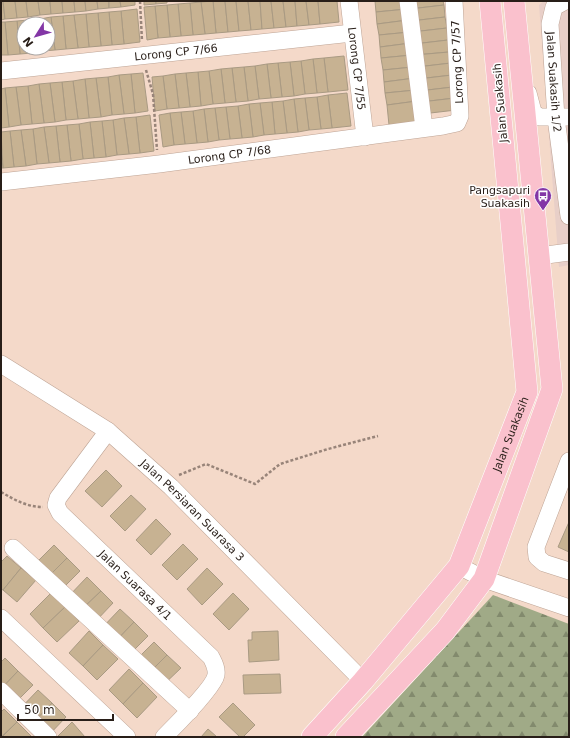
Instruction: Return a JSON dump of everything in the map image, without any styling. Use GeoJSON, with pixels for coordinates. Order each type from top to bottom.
{"type":"FeatureCollection","features":[{"type":"Feature","properties":{"kind":"main road","name":"Jalan Suakasih"},"geometry":{"type":"LineString","coordinates":[[312,737],[363,681],[459,566],[527,392],[490,1]]}},
{"type":"Feature","properties":{"kind":"main road","name":"Jalan Suakasih"},"geometry":{"type":"LineString","coordinates":[[346,737],[445,631],[484,579],[552,389],[514,1]]}},
{"type":"Feature","properties":{"kind":"street","name":"Lorong CP 7/55"},"geometry":{"type":"LineString","coordinates":[[349,1],[365,137]]}},
{"type":"Feature","properties":{"kind":"street"},"geometry":{"type":"LineString","coordinates":[[408,1],[424,128]]}},
{"type":"Feature","properties":{"kind":"street","name":"Lorong CP 7/57"},"geometry":{"type":"LineString","coordinates":[[454,1],[460,116],[457,123]]}},
{"type":"Feature","properties":{"kind":"street","name":"Jalan Suakasih 1/2"},"geometry":{"type":"LineString","coordinates":[[565,1],[554,7],[550,24],[562,117],[569,216]]}},
{"type":"Feature","properties":{"kind":"street","name":"Lorong CP 7/66"},"geometry":{"type":"LineString","coordinates":[[1,71],[352,33]]}},
{"type":"Feature","properties":{"kind":"street"},"geometry":{"type":"LineString","coordinates":[[517,35],[533,112],[539,117],[562,117]]}},
{"type":"Feature","properties":{"kind":"street","name":"Lorong CP 7/68"},"geometry":{"type":"LineString","coordinates":[[1,182],[159,164],[365,137],[457,123]]}},
{"type":"Feature","properties":{"kind":"street"},"geometry":{"type":"LineString","coordinates":[[539,256],[569,252]]}},
{"type":"Feature","properties":{"kind":"street","name":"Jalan Persiaran Suarasa 3"},"geometry":{"type":"LineString","coordinates":[[1,364],[108,431],[171,486],[363,681]]}},
{"type":"Feature","properties":{"kind":"street"},"geometry":{"type":"LineString","coordinates":[[56,505],[58,498],[108,431]]}},
{"type":"Feature","properties":{"kind":"street"},"geometry":{"type":"LineString","coordinates":[[569,461],[536,547],[537,557],[544,563],[569,571]]}},
{"type":"Feature","properties":{"kind":"street","name":"Jalan Suarasa 4/1"},"geometry":{"type":"LineString","coordinates":[[56,505],[60,513],[211,658],[216,668],[216,677],[190,711],[164,737]]}},
{"type":"Feature","properties":{"kind":"street"},"geometry":{"type":"LineString","coordinates":[[13,548],[190,711]]}},
{"type":"Feature","properties":{"kind":"street"},"geometry":{"type":"LineString","coordinates":[[459,566],[484,579],[569,608]]}},
{"type":"Feature","properties":{"kind":"street"},"geometry":{"type":"LineString","coordinates":[[1,618],[127,737]]}},
{"type":"Feature","properties":{"kind":"street"},"geometry":{"type":"LineString","coordinates":[[1,691],[48,737]]}},
{"type":"Feature","properties":{"kind":"path"},"geometry":{"type":"LineString","coordinates":[[140,1],[142,55],[153,94],[159,164]]}},
{"type":"Feature","properties":{"kind":"path"},"geometry":{"type":"LineString","coordinates":[[171,486],[178,476],[206,464],[255,484],[280,464],[328,449],[378,436]]}},
{"type":"Feature","properties":{"kind":"path"},"geometry":{"type":"LineString","coordinates":[[1,492],[16,501],[32,507],[47,507],[56,505]]}},
{"type":"Feature","properties":{"kind":"shaded area"},"geometry":{"type":"Polygon","coordinates":[[[544,1],[569,1],[569,265],[559,267],[539,5],[544,1]]]}},
{"type":"Feature","properties":{"kind":"green space"},"geometry":{"type":"Polygon","coordinates":[[[493,595],[569,624],[569,737],[362,737],[493,595]]]}},
{"type":"Feature","properties":{"kind":"building"},"geometry":{"type":"Polygon","coordinates":[[[1,1],[3,1],[5,19],[1,20],[1,1]]]}},
{"type":"Feature","properties":{"kind":"building"},"geometry":{"type":"Polygon","coordinates":[[[3,1],[15,1],[16,18],[5,19],[3,1]]]}},
{"type":"Feature","properties":{"kind":"building"},"geometry":{"type":"Polygon","coordinates":[[[15,1],[26,1],[28,16],[17,16],[15,1]]]}},
{"type":"Feature","properties":{"kind":"building"},"geometry":{"type":"Polygon","coordinates":[[[26,1],[38,1],[40,15],[28,16],[26,1]]]}},
{"type":"Feature","properties":{"kind":"building"},"geometry":{"type":"Polygon","coordinates":[[[38,1],[50,1],[51,14],[40,15],[38,1]]]}},
{"type":"Feature","properties":{"kind":"building"},"geometry":{"type":"Polygon","coordinates":[[[50,1],[62,1],[63,13],[51,14],[50,1]]]}},
{"type":"Feature","properties":{"kind":"building"},"geometry":{"type":"Polygon","coordinates":[[[62,1],[74,1],[75,12],[63,13],[62,1]]]}},
{"type":"Feature","properties":{"kind":"building"},"geometry":{"type":"Polygon","coordinates":[[[74,1],[85,1],[86,11],[75,12],[74,1]]]}},
{"type":"Feature","properties":{"kind":"building"},"geometry":{"type":"Polygon","coordinates":[[[85,1],[97,1],[98,9],[86,11],[85,1]]]}},
{"type":"Feature","properties":{"kind":"building"},"geometry":{"type":"Polygon","coordinates":[[[97,1],[109,1],[109,8],[98,9],[97,1]]]}},
{"type":"Feature","properties":{"kind":"building"},"geometry":{"type":"Polygon","coordinates":[[[109,1],[120,1],[121,7],[109,8],[109,1]]]}},
{"type":"Feature","properties":{"kind":"building"},"geometry":{"type":"Polygon","coordinates":[[[120,1],[135,1],[135,5],[121,7],[120,1]]]}},
{"type":"Feature","properties":{"kind":"building"},"geometry":{"type":"Polygon","coordinates":[[[144,1],[156,1],[156,4],[144,5],[144,1]]]}},
{"type":"Feature","properties":{"kind":"building"},"geometry":{"type":"Polygon","coordinates":[[[156,1],[167,1],[167,3],[156,4],[156,1]]]}},
{"type":"Feature","properties":{"kind":"building"},"geometry":{"type":"Polygon","coordinates":[[[213,1],[225,1],[228,32],[216,33],[213,1]]]}},
{"type":"Feature","properties":{"kind":"building"},"geometry":{"type":"Polygon","coordinates":[[[213,1],[216,33],[205,34],[201,2],[213,1]]]}},
{"type":"Feature","properties":{"kind":"building"},"geometry":{"type":"Polygon","coordinates":[[[225,1],[236,1],[239,31],[228,32],[225,1]]]}},
{"type":"Feature","properties":{"kind":"building"},"geometry":{"type":"Polygon","coordinates":[[[236,1],[248,1],[251,30],[239,31],[236,1]]]}},
{"type":"Feature","properties":{"kind":"building"},"geometry":{"type":"Polygon","coordinates":[[[248,1],[260,1],[262,29],[251,30],[248,1]]]}},
{"type":"Feature","properties":{"kind":"building"},"geometry":{"type":"Polygon","coordinates":[[[260,1],[271,1],[274,28],[262,29],[260,1]]]}},
{"type":"Feature","properties":{"kind":"building"},"geometry":{"type":"Polygon","coordinates":[[[271,1],[283,1],[286,27],[274,28],[271,1]]]}},
{"type":"Feature","properties":{"kind":"building"},"geometry":{"type":"Polygon","coordinates":[[[283,1],[295,1],[297,26],[286,27],[283,1]]]}},
{"type":"Feature","properties":{"kind":"building"},"geometry":{"type":"Polygon","coordinates":[[[295,1],[306,1],[309,25],[297,26],[295,1]]]}},
{"type":"Feature","properties":{"kind":"building"},"geometry":{"type":"Polygon","coordinates":[[[306,1],[318,1],[320,24],[309,25],[306,1]]]}},
{"type":"Feature","properties":{"kind":"building"},"geometry":{"type":"Polygon","coordinates":[[[318,1],[337,1],[339,22],[320,24],[318,1]]]}},
{"type":"Feature","properties":{"kind":"building"},"geometry":{"type":"Polygon","coordinates":[[[375,1],[406,1],[407,9],[376,12],[375,1]]]}},
{"type":"Feature","properties":{"kind":"building"},"geometry":{"type":"Polygon","coordinates":[[[409,1],[443,1],[444,5],[410,9],[409,1]]]}},
{"type":"Feature","properties":{"kind":"building"},"geometry":{"type":"Polygon","coordinates":[[[201,2],[205,34],[193,35],[190,3],[201,2]]]}},
{"type":"Feature","properties":{"kind":"building"},"geometry":{"type":"Polygon","coordinates":[[[190,3],[193,35],[181,36],[178,4],[190,3]]]}},
{"type":"Feature","properties":{"kind":"building"},"geometry":{"type":"Polygon","coordinates":[[[178,4],[181,36],[170,37],[167,5],[178,4]]]}},
{"type":"Feature","properties":{"kind":"building"},"geometry":{"type":"Polygon","coordinates":[[[167,5],[170,37],[158,38],[155,6],[167,5]]]}},
{"type":"Feature","properties":{"kind":"building"},"geometry":{"type":"Polygon","coordinates":[[[444,5],[445,17],[411,21],[410,9],[444,5]]]}},
{"type":"Feature","properties":{"kind":"building"},"geometry":{"type":"Polygon","coordinates":[[[155,6],[158,38],[147,40],[144,7],[155,6]]]}},
{"type":"Feature","properties":{"kind":"building"},"geometry":{"type":"Polygon","coordinates":[[[137,9],[140,42],[124,44],[121,11],[137,9]]]}},
{"type":"Feature","properties":{"kind":"building"},"geometry":{"type":"Polygon","coordinates":[[[407,9],[408,20],[377,24],[376,12],[407,9]]]}},
{"type":"Feature","properties":{"kind":"building"},"geometry":{"type":"Polygon","coordinates":[[[121,11],[124,44],[112,45],[109,12],[121,11]]]}},
{"type":"Feature","properties":{"kind":"building"},"geometry":{"type":"Polygon","coordinates":[[[109,12],[112,45],[101,46],[98,13],[109,12]]]}},
{"type":"Feature","properties":{"kind":"building"},"geometry":{"type":"Polygon","coordinates":[[[98,13],[101,46],[89,47],[86,14],[98,13]]]}},
{"type":"Feature","properties":{"kind":"building"},"geometry":{"type":"Polygon","coordinates":[[[86,14],[89,47],[78,48],[74,15],[86,14]]]}},
{"type":"Feature","properties":{"kind":"building"},"geometry":{"type":"Polygon","coordinates":[[[74,15],[78,48],[66,49],[63,16],[74,15]]]}},
{"type":"Feature","properties":{"kind":"building"},"geometry":{"type":"Polygon","coordinates":[[[63,16],[66,49],[56,50],[56,17],[63,16]]]}},
{"type":"Feature","properties":{"kind":"building"},"geometry":{"type":"Polygon","coordinates":[[[445,17],[447,28],[412,32],[411,21],[445,17]]]}},
{"type":"Feature","properties":{"kind":"building"},"geometry":{"type":"Polygon","coordinates":[[[408,20],[410,32],[379,35],[377,24],[408,20]]]}},
{"type":"Feature","properties":{"kind":"building"},"geometry":{"type":"Polygon","coordinates":[[[16,21],[16,54],[8,55],[5,22],[16,21]]]}},
{"type":"Feature","properties":{"kind":"building"},"geometry":{"type":"Polygon","coordinates":[[[1,22],[5,22],[8,55],[1,55],[1,22]]]}},
{"type":"Feature","properties":{"kind":"building"},"geometry":{"type":"Polygon","coordinates":[[[447,28],[448,40],[414,44],[412,32],[447,28]]]}},
{"type":"Feature","properties":{"kind":"building"},"geometry":{"type":"Polygon","coordinates":[[[410,32],[411,43],[380,47],[379,35],[410,32]]]}},
{"type":"Feature","properties":{"kind":"building"},"geometry":{"type":"Polygon","coordinates":[[[448,40],[449,52],[415,55],[414,44],[448,40]]]}},
{"type":"Feature","properties":{"kind":"building"},"geometry":{"type":"Polygon","coordinates":[[[411,43],[412,55],[381,58],[380,47],[411,43]]]}},
{"type":"Feature","properties":{"kind":"building"},"geometry":{"type":"Polygon","coordinates":[[[449,52],[451,63],[417,67],[415,55],[449,52]]]}},
{"type":"Feature","properties":{"kind":"building"},"geometry":{"type":"Polygon","coordinates":[[[412,55],[413,67],[383,70],[381,58],[412,55]]]}},
{"type":"Feature","properties":{"kind":"building"},"geometry":{"type":"Polygon","coordinates":[[[344,56],[348,90],[328,92],[324,58],[344,56]]]}},
{"type":"Feature","properties":{"kind":"building"},"geometry":{"type":"Polygon","coordinates":[[[324,58],[328,92],[317,93],[313,59],[324,58]]]}},
{"type":"Feature","properties":{"kind":"building"},"geometry":{"type":"Polygon","coordinates":[[[313,59],[317,93],[305,94],[301,61],[313,59]]]}},
{"type":"Feature","properties":{"kind":"building"},"geometry":{"type":"Polygon","coordinates":[[[301,61],[305,94],[294,96],[290,62],[301,61]]]}},
{"type":"Feature","properties":{"kind":"building"},"geometry":{"type":"Polygon","coordinates":[[[290,62],[294,96],[282,97],[278,63],[290,62]]]}},
{"type":"Feature","properties":{"kind":"building"},"geometry":{"type":"Polygon","coordinates":[[[278,63],[282,97],[271,98],[267,64],[278,63]]]}},
{"type":"Feature","properties":{"kind":"building"},"geometry":{"type":"Polygon","coordinates":[[[451,63],[452,75],[418,79],[417,67],[451,63]]]}},
{"type":"Feature","properties":{"kind":"building"},"geometry":{"type":"Polygon","coordinates":[[[267,64],[271,98],[259,99],[255,66],[267,64]]]}},
{"type":"Feature","properties":{"kind":"building"},"geometry":{"type":"Polygon","coordinates":[[[255,66],[259,99],[248,101],[244,67],[255,66]]]}},
{"type":"Feature","properties":{"kind":"building"},"geometry":{"type":"Polygon","coordinates":[[[244,67],[248,101],[236,102],[232,68],[244,67]]]}},
{"type":"Feature","properties":{"kind":"building"},"geometry":{"type":"Polygon","coordinates":[[[413,67],[415,78],[384,82],[383,70],[413,67]]]}},
{"type":"Feature","properties":{"kind":"building"},"geometry":{"type":"Polygon","coordinates":[[[232,68],[236,102],[225,103],[221,69],[232,68]]]}},
{"type":"Feature","properties":{"kind":"building"},"geometry":{"type":"Polygon","coordinates":[[[221,69],[225,103],[213,104],[209,71],[221,69]]]}},
{"type":"Feature","properties":{"kind":"building"},"geometry":{"type":"Polygon","coordinates":[[[209,71],[213,104],[201,106],[198,72],[209,71]]]}},
{"type":"Feature","properties":{"kind":"building"},"geometry":{"type":"Polygon","coordinates":[[[198,72],[201,106],[190,107],[186,73],[198,72]]]}},
{"type":"Feature","properties":{"kind":"building"},"geometry":{"type":"Polygon","coordinates":[[[143,73],[148,111],[135,113],[131,74],[143,73]]]}},
{"type":"Feature","properties":{"kind":"building"},"geometry":{"type":"Polygon","coordinates":[[[186,73],[190,107],[179,108],[175,74],[186,73]]]}},
{"type":"Feature","properties":{"kind":"building"},"geometry":{"type":"Polygon","coordinates":[[[131,74],[135,113],[124,114],[119,75],[131,74]]]}},
{"type":"Feature","properties":{"kind":"building"},"geometry":{"type":"Polygon","coordinates":[[[175,74],[179,108],[167,109],[163,76],[175,74]]]}},
{"type":"Feature","properties":{"kind":"building"},"geometry":{"type":"Polygon","coordinates":[[[119,75],[124,114],[112,115],[108,77],[119,75]]]}},
{"type":"Feature","properties":{"kind":"building"},"geometry":{"type":"Polygon","coordinates":[[[452,75],[453,87],[419,91],[418,79],[452,75]]]}},
{"type":"Feature","properties":{"kind":"building"},"geometry":{"type":"Polygon","coordinates":[[[163,76],[167,109],[155,111],[152,77],[163,76]]]}},
{"type":"Feature","properties":{"kind":"building"},"geometry":{"type":"Polygon","coordinates":[[[108,77],[112,115],[101,117],[96,78],[108,77]]]}},
{"type":"Feature","properties":{"kind":"building"},"geometry":{"type":"Polygon","coordinates":[[[96,78],[101,117],[89,118],[85,79],[96,78]]]}},
{"type":"Feature","properties":{"kind":"building"},"geometry":{"type":"Polygon","coordinates":[[[415,78],[416,90],[385,93],[384,82],[415,78]]]}},
{"type":"Feature","properties":{"kind":"building"},"geometry":{"type":"Polygon","coordinates":[[[85,79],[89,118],[78,119],[73,81],[85,79]]]}},
{"type":"Feature","properties":{"kind":"building"},"geometry":{"type":"Polygon","coordinates":[[[73,81],[78,119],[66,120],[62,82],[73,81]]]}},
{"type":"Feature","properties":{"kind":"building"},"geometry":{"type":"Polygon","coordinates":[[[62,82],[66,120],[55,122],[50,83],[62,82]]]}},
{"type":"Feature","properties":{"kind":"building"},"geometry":{"type":"Polygon","coordinates":[[[50,83],[55,122],[44,123],[39,84],[50,83]]]}},
{"type":"Feature","properties":{"kind":"building"},"geometry":{"type":"Polygon","coordinates":[[[39,84],[44,123],[32,124],[28,86],[39,84]]]}},
{"type":"Feature","properties":{"kind":"building"},"geometry":{"type":"Polygon","coordinates":[[[28,86],[32,124],[21,125],[16,87],[28,86]]]}},
{"type":"Feature","properties":{"kind":"building"},"geometry":{"type":"Polygon","coordinates":[[[16,87],[21,125],[9,127],[5,88],[16,87]]]}},
{"type":"Feature","properties":{"kind":"building"},"geometry":{"type":"Polygon","coordinates":[[[453,87],[455,98],[421,102],[419,91],[453,87]]]}},
{"type":"Feature","properties":{"kind":"building"},"geometry":{"type":"Polygon","coordinates":[[[5,88],[9,127],[1,128],[1,89],[5,88]]]}},
{"type":"Feature","properties":{"kind":"building"},"geometry":{"type":"Polygon","coordinates":[[[416,90],[417,101],[387,105],[385,93],[416,90]]]}},
{"type":"Feature","properties":{"kind":"building"},"geometry":{"type":"Polygon","coordinates":[[[347,93],[351,126],[332,128],[328,95],[347,93]]]}},
{"type":"Feature","properties":{"kind":"building"},"geometry":{"type":"Polygon","coordinates":[[[328,95],[332,128],[321,129],[317,97],[328,95]]]}},
{"type":"Feature","properties":{"kind":"building"},"geometry":{"type":"Polygon","coordinates":[[[317,97],[321,129],[309,130],[305,98],[317,97]]]}},
{"type":"Feature","properties":{"kind":"building"},"geometry":{"type":"Polygon","coordinates":[[[305,98],[309,130],[298,132],[294,99],[305,98]]]}},
{"type":"Feature","properties":{"kind":"building"},"geometry":{"type":"Polygon","coordinates":[[[455,98],[456,110],[422,114],[421,102],[455,98]]]}},
{"type":"Feature","properties":{"kind":"building"},"geometry":{"type":"Polygon","coordinates":[[[294,99],[298,132],[287,133],[283,101],[294,99]]]}},
{"type":"Feature","properties":{"kind":"building"},"geometry":{"type":"Polygon","coordinates":[[[283,101],[287,133],[275,134],[272,102],[283,101]]]}},
{"type":"Feature","properties":{"kind":"building"},"geometry":{"type":"Polygon","coordinates":[[[417,101],[420,122],[389,125],[387,105],[417,101]]]}},
{"type":"Feature","properties":{"kind":"building"},"geometry":{"type":"Polygon","coordinates":[[[272,102],[275,134],[264,135],[260,103],[272,102]]]}},
{"type":"Feature","properties":{"kind":"building"},"geometry":{"type":"Polygon","coordinates":[[[260,103],[264,135],[253,137],[249,104],[260,103]]]}},
{"type":"Feature","properties":{"kind":"building"},"geometry":{"type":"Polygon","coordinates":[[[249,104],[253,137],[242,138],[238,106],[249,104]]]}},
{"type":"Feature","properties":{"kind":"building"},"geometry":{"type":"Polygon","coordinates":[[[238,106],[242,138],[230,139],[226,107],[238,106]]]}},
{"type":"Feature","properties":{"kind":"building"},"geometry":{"type":"Polygon","coordinates":[[[226,107],[230,139],[219,140],[215,108],[226,107]]]}},
{"type":"Feature","properties":{"kind":"building"},"geometry":{"type":"Polygon","coordinates":[[[215,108],[219,140],[208,142],[204,109],[215,108]]]}},
{"type":"Feature","properties":{"kind":"building"},"geometry":{"type":"Polygon","coordinates":[[[204,109],[208,142],[197,143],[193,111],[204,109]]]}},
{"type":"Feature","properties":{"kind":"building"},"geometry":{"type":"Polygon","coordinates":[[[193,111],[197,143],[185,144],[181,112],[193,111]]]}},
{"type":"Feature","properties":{"kind":"building"},"geometry":{"type":"Polygon","coordinates":[[[181,112],[185,144],[174,145],[170,113],[181,112]]]}},
{"type":"Feature","properties":{"kind":"building"},"geometry":{"type":"Polygon","coordinates":[[[170,113],[174,145],[163,147],[159,115],[170,113]]]}},
{"type":"Feature","properties":{"kind":"building"},"geometry":{"type":"Polygon","coordinates":[[[150,115],[154,151],[140,153],[136,117],[150,115]]]}},
{"type":"Feature","properties":{"kind":"building"},"geometry":{"type":"Polygon","coordinates":[[[136,117],[140,153],[129,154],[124,118],[136,117]]]}},
{"type":"Feature","properties":{"kind":"building"},"geometry":{"type":"Polygon","coordinates":[[[124,118],[129,154],[117,155],[113,120],[124,118]]]}},
{"type":"Feature","properties":{"kind":"building"},"geometry":{"type":"Polygon","coordinates":[[[113,120],[117,155],[106,157],[102,121],[113,120]]]}},
{"type":"Feature","properties":{"kind":"building"},"geometry":{"type":"Polygon","coordinates":[[[102,121],[106,157],[94,158],[90,122],[102,121]]]}},
{"type":"Feature","properties":{"kind":"building"},"geometry":{"type":"Polygon","coordinates":[[[90,122],[94,158],[83,159],[79,124],[90,122]]]}},
{"type":"Feature","properties":{"kind":"building"},"geometry":{"type":"Polygon","coordinates":[[[79,124],[83,159],[71,161],[67,125],[79,124]]]}},
{"type":"Feature","properties":{"kind":"building"},"geometry":{"type":"Polygon","coordinates":[[[67,125],[71,161],[60,162],[56,126],[67,125]]]}},
{"type":"Feature","properties":{"kind":"building"},"geometry":{"type":"Polygon","coordinates":[[[56,126],[60,162],[49,163],[44,127],[56,126]]]}},
{"type":"Feature","properties":{"kind":"building"},"geometry":{"type":"Polygon","coordinates":[[[44,127],[49,163],[37,164],[33,129],[44,127]]]}},
{"type":"Feature","properties":{"kind":"building"},"geometry":{"type":"Polygon","coordinates":[[[33,129],[37,164],[26,166],[21,130],[33,129]]]}},
{"type":"Feature","properties":{"kind":"building"},"geometry":{"type":"Polygon","coordinates":[[[21,130],[26,166],[14,167],[10,131],[21,130]]]}},
{"type":"Feature","properties":{"kind":"building"},"geometry":{"type":"Polygon","coordinates":[[[10,131],[14,167],[3,168],[1,132],[10,131]]]}},
{"type":"Feature","properties":{"kind":"building"},"geometry":{"type":"Polygon","coordinates":[[[1,152],[3,168],[1,168],[1,152]]]}},
{"type":"Feature","properties":{"kind":"building"},"geometry":{"type":"Polygon","coordinates":[[[106,470],[122,486],[102,507],[85,491],[106,470]]]}},
{"type":"Feature","properties":{"kind":"building"},"geometry":{"type":"Polygon","coordinates":[[[131,495],[146,509],[125,531],[110,516],[131,495]]]}},
{"type":"Feature","properties":{"kind":"building"},"geometry":{"type":"Polygon","coordinates":[[[156,519],[171,534],[151,555],[136,540],[156,519]]]}},
{"type":"Feature","properties":{"kind":"building"},"geometry":{"type":"Polygon","coordinates":[[[569,522],[569,552],[558,547],[569,522]]]}},
{"type":"Feature","properties":{"kind":"building"},"geometry":{"type":"Polygon","coordinates":[[[183,544],[198,559],[177,580],[162,565],[183,544]]]}},
{"type":"Feature","properties":{"kind":"building"},"geometry":{"type":"Polygon","coordinates":[[[54,545],[67,558],[46,579],[33,566],[54,545]]]}},
{"type":"Feature","properties":{"kind":"building"},"geometry":{"type":"Polygon","coordinates":[[[7,556],[21,568],[3,590],[1,589],[1,562],[7,556]]]}},
{"type":"Feature","properties":{"kind":"building"},"geometry":{"type":"Polygon","coordinates":[[[67,558],[80,571],[59,592],[46,579],[67,558]]]}},
{"type":"Feature","properties":{"kind":"building"},"geometry":{"type":"Polygon","coordinates":[[[21,568],[36,580],[17,602],[3,590],[21,568]]]}},
{"type":"Feature","properties":{"kind":"building"},"geometry":{"type":"Polygon","coordinates":[[[207,568],[223,584],[202,605],[187,589],[207,568]]]}},
{"type":"Feature","properties":{"kind":"building"},"geometry":{"type":"Polygon","coordinates":[[[87,577],[101,591],[80,611],[67,598],[87,577]]]}},
{"type":"Feature","properties":{"kind":"building"},"geometry":{"type":"Polygon","coordinates":[[[101,591],[113,603],[93,624],[80,611],[101,591]]]}},
{"type":"Feature","properties":{"kind":"building"},"geometry":{"type":"Polygon","coordinates":[[[51,593],[65,607],[43,628],[30,614],[51,593]]]}},
{"type":"Feature","properties":{"kind":"building"},"geometry":{"type":"Polygon","coordinates":[[[233,593],[249,609],[229,630],[213,614],[233,593]]]}},
{"type":"Feature","properties":{"kind":"building"},"geometry":{"type":"Polygon","coordinates":[[[65,607],[79,621],[57,642],[43,628],[65,607]]]}},
{"type":"Feature","properties":{"kind":"building"},"geometry":{"type":"Polygon","coordinates":[[[120,609],[134,622],[114,643],[100,630],[120,609]]]}},
{"type":"Feature","properties":{"kind":"building"},"geometry":{"type":"Polygon","coordinates":[[[134,622],[148,636],[127,657],[114,643],[134,622]]]}},
{"type":"Feature","properties":{"kind":"building"},"geometry":{"type":"Polygon","coordinates":[[[89,631],[103,645],[83,666],[69,653],[89,631]]]}},
{"type":"Feature","properties":{"kind":"building"},"geometry":{"type":"Polygon","coordinates":[[[278,631],[279,660],[249,662],[248,640],[252,640],[252,632],[278,631]]]}},
{"type":"Feature","properties":{"kind":"building"},"geometry":{"type":"Polygon","coordinates":[[[154,642],[167,655],[147,675],[134,662],[154,642]]]}},
{"type":"Feature","properties":{"kind":"building"},"geometry":{"type":"Polygon","coordinates":[[[103,645],[118,659],[97,680],[83,666],[103,645]]]}},
{"type":"Feature","properties":{"kind":"building"},"geometry":{"type":"Polygon","coordinates":[[[167,655],[181,668],[160,688],[147,675],[167,655]]]}},
{"type":"Feature","properties":{"kind":"building"},"geometry":{"type":"Polygon","coordinates":[[[5,658],[18,671],[1,689],[1,662],[5,658]]]}},
{"type":"Feature","properties":{"kind":"building"},"geometry":{"type":"Polygon","coordinates":[[[129,669],[143,683],[123,704],[109,690],[129,669]]]}},
{"type":"Feature","properties":{"kind":"building"},"geometry":{"type":"Polygon","coordinates":[[[18,671],[33,685],[12,706],[1,689],[18,671]]]}},
{"type":"Feature","properties":{"kind":"building"},"geometry":{"type":"Polygon","coordinates":[[[280,674],[281,693],[244,694],[243,675],[280,674]]]}},
{"type":"Feature","properties":{"kind":"building"},"geometry":{"type":"Polygon","coordinates":[[[143,683],[157,697],[137,718],[123,704],[143,683]]]}},
{"type":"Feature","properties":{"kind":"building"},"geometry":{"type":"Polygon","coordinates":[[[38,690],[52,703],[32,724],[18,711],[38,690]]]}},
{"type":"Feature","properties":{"kind":"building"},"geometry":{"type":"Polygon","coordinates":[[[52,703],[66,717],[47,737],[32,724],[52,703]]]}},
{"type":"Feature","properties":{"kind":"building"},"geometry":{"type":"Polygon","coordinates":[[[233,703],[255,725],[243,737],[240,737],[219,717],[233,703]]]}},
{"type":"Feature","properties":{"kind":"building"},"geometry":{"type":"Polygon","coordinates":[[[4,709],[17,722],[1,737],[1,712],[4,709]]]}},
{"type":"Feature","properties":{"kind":"building"},"geometry":{"type":"Polygon","coordinates":[[[17,722],[31,736],[30,737],[2,737],[17,722]]]}},
{"type":"Feature","properties":{"kind":"building"},"geometry":{"type":"Polygon","coordinates":[[[72,722],[85,737],[57,737],[72,722]]]}},
{"type":"Feature","properties":{"kind":"building"},"geometry":{"type":"Polygon","coordinates":[[[208,729],[217,737],[201,737],[208,729]]]}},
{"type":"Feature","properties":{"kind":"place","name":"Pangsapuri Suakasih"},"geometry":{"type":"Point","coordinates":[543,211]}}]}
